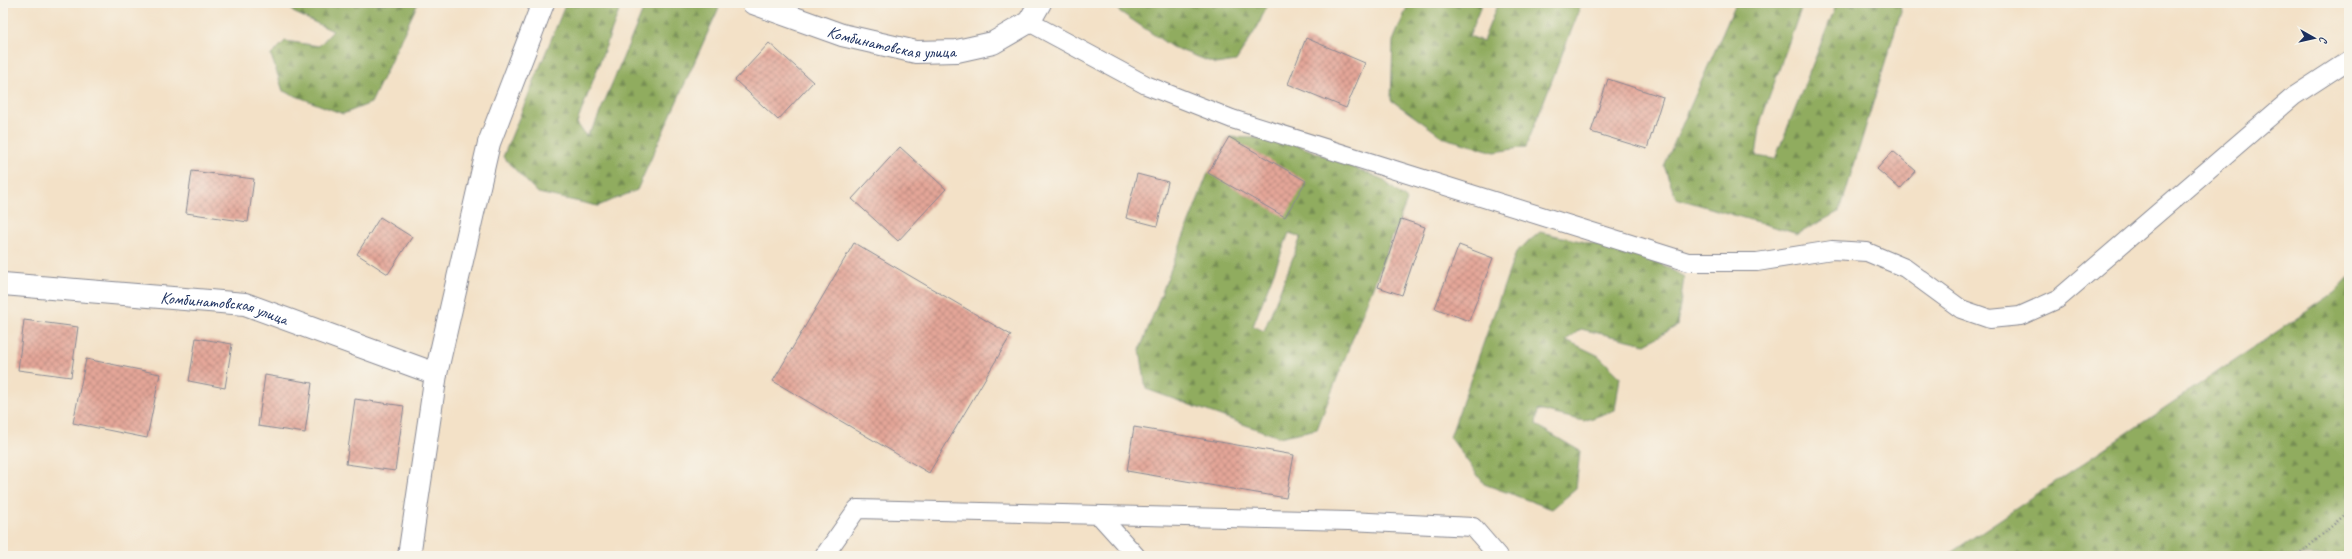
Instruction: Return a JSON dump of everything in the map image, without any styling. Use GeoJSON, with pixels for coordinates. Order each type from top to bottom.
{"type":"FeatureCollection","features":[{"type":"Feature","properties":{"kind":"street"},"geometry":{"type":"LineString","coordinates":[[409,556],[436,374],[489,143],[543,3]]}},
{"type":"Feature","properties":{"kind":"street","name":"Комбинатовская улица"},"geometry":{"type":"LineString","coordinates":[[753,3],[842,35],[916,52],[957,51],[993,43],[1029,22]]}},
{"type":"Feature","properties":{"kind":"street"},"geometry":{"type":"LineString","coordinates":[[1029,22],[1040,3]]}},
{"type":"Feature","properties":{"kind":"street","name":"Комбинатовская улица"},"geometry":{"type":"LineString","coordinates":[[3,284],[246,304],[436,374]]}},
{"type":"Feature","properties":{"kind":"lane"},"geometry":{"type":"LineString","coordinates":[[1029,22],[1146,85],[1232,119],[1688,262],[1757,262],[1832,250],[1867,252],[1905,268],[1961,309],[1990,319],[2020,316],[2058,299],[2294,96],[2349,60]]}},
{"type":"Feature","properties":{"kind":"lane"},"geometry":{"type":"LineString","coordinates":[[824,556],[857,510],[1349,521],[1473,527],[1498,556]]}},
{"type":"Feature","properties":{"kind":"lane"},"geometry":{"type":"LineString","coordinates":[[1099,515],[1136,556]]}},
{"type":"Feature","properties":{"kind":"path"},"geometry":{"type":"LineString","coordinates":[[2298,556],[2349,511]]}},
{"type":"Feature","properties":{"kind":"green space"},"geometry":{"type":"Polygon","coordinates":[[[290,3],[418,3],[371,103],[343,114],[283,91],[271,55],[285,41],[319,46],[333,31],[293,12],[290,3]]]}},
{"type":"Feature","properties":{"kind":"green space"},"geometry":{"type":"Polygon","coordinates":[[[566,3],[622,3],[577,123],[586,136],[595,124],[646,3],[721,3],[637,190],[598,206],[538,193],[503,157],[566,3]]]}},
{"type":"Feature","properties":{"kind":"green space"},"geometry":{"type":"Polygon","coordinates":[[[1120,3],[1268,3],[1258,26],[1236,61],[1216,64],[1172,47],[1119,11],[1120,3]]]}},
{"type":"Feature","properties":{"kind":"green space"},"geometry":{"type":"Polygon","coordinates":[[[1409,3],[1482,3],[1469,36],[1483,41],[1498,3],[1582,3],[1526,147],[1495,152],[1444,138],[1391,100],[1393,41],[1409,3]]]}},
{"type":"Feature","properties":{"kind":"green space"},"geometry":{"type":"Polygon","coordinates":[[[1736,3],[1803,3],[1761,120],[1756,156],[1775,159],[1837,3],[1900,3],[1901,11],[1840,211],[1798,234],[1676,198],[1664,166],[1736,3]]]}},
{"type":"Feature","properties":{"kind":"green space"},"geometry":{"type":"Polygon","coordinates":[[[1229,137],[1282,139],[1382,179],[1407,200],[1317,429],[1279,437],[1146,389],[1140,349],[1208,173],[1229,137]],[[1289,233],[1253,326],[1264,331],[1301,237],[1289,233]]]}},
{"type":"Feature","properties":{"kind":"green space"},"geometry":{"type":"Polygon","coordinates":[[[1540,232],[1647,256],[1684,277],[1677,326],[1645,344],[1581,329],[1566,340],[1599,356],[1620,377],[1615,410],[1584,421],[1538,410],[1536,425],[1580,451],[1576,489],[1552,509],[1484,484],[1450,437],[1516,252],[1540,232]]]}},
{"type":"Feature","properties":{"kind":"green space"},"geometry":{"type":"Polygon","coordinates":[[[2349,277],[2349,556],[1946,556],[2334,293],[2349,277]]]}},
{"type":"Feature","properties":{"kind":"building"},"geometry":{"type":"Polygon","coordinates":[[[1306,38],[1365,63],[1346,108],[1288,84],[1306,38]]]}},
{"type":"Feature","properties":{"kind":"building"},"geometry":{"type":"Polygon","coordinates":[[[769,43],[813,82],[778,120],[735,80],[769,43]]]}},
{"type":"Feature","properties":{"kind":"building"},"geometry":{"type":"Polygon","coordinates":[[[1608,79],[1663,97],[1647,149],[1591,132],[1608,79]]]}},
{"type":"Feature","properties":{"kind":"building"},"geometry":{"type":"Polygon","coordinates":[[[1229,137],[1306,181],[1285,217],[1208,173],[1229,137]]]}},
{"type":"Feature","properties":{"kind":"building"},"geometry":{"type":"Polygon","coordinates":[[[900,147],[946,189],[898,241],[852,199],[900,147]]]}},
{"type":"Feature","properties":{"kind":"building"},"geometry":{"type":"Polygon","coordinates":[[[1893,151],[1916,171],[1900,189],[1877,169],[1893,151]]]}},
{"type":"Feature","properties":{"kind":"building"},"geometry":{"type":"Polygon","coordinates":[[[192,171],[254,179],[248,222],[186,213],[192,171]]]}},
{"type":"Feature","properties":{"kind":"building"},"geometry":{"type":"Polygon","coordinates":[[[1137,174],[1168,182],[1157,226],[1126,218],[1137,174]]]}},
{"type":"Feature","properties":{"kind":"building"},"geometry":{"type":"Polygon","coordinates":[[[380,217],[412,237],[388,274],[357,254],[380,217]]]}},
{"type":"Feature","properties":{"kind":"building"},"geometry":{"type":"Polygon","coordinates":[[[1401,219],[1425,227],[1402,295],[1378,287],[1401,219]]]}},
{"type":"Feature","properties":{"kind":"building"},"geometry":{"type":"Polygon","coordinates":[[[854,243],[1011,335],[929,473],[773,381],[854,243]]]}},
{"type":"Feature","properties":{"kind":"building"},"geometry":{"type":"Polygon","coordinates":[[[1459,245],[1493,258],[1469,321],[1435,308],[1459,245]]]}},
{"type":"Feature","properties":{"kind":"building"},"geometry":{"type":"Polygon","coordinates":[[[24,320],[78,327],[71,377],[18,370],[24,320]]]}},
{"type":"Feature","properties":{"kind":"building"},"geometry":{"type":"Polygon","coordinates":[[[196,338],[232,344],[225,388],[189,381],[196,338]]]}},
{"type":"Feature","properties":{"kind":"building"},"geometry":{"type":"Polygon","coordinates":[[[86,359],[160,374],[147,438],[73,423],[86,359]]]}},
{"type":"Feature","properties":{"kind":"building"},"geometry":{"type":"Polygon","coordinates":[[[265,375],[312,383],[305,433],[258,426],[265,375]]]}},
{"type":"Feature","properties":{"kind":"building"},"geometry":{"type":"Polygon","coordinates":[[[355,399],[404,406],[395,471],[346,464],[355,399]]]}},
{"type":"Feature","properties":{"kind":"building"},"geometry":{"type":"Polygon","coordinates":[[[1134,427],[1294,455],[1286,498],[1127,471],[1134,427]]]}}]}
